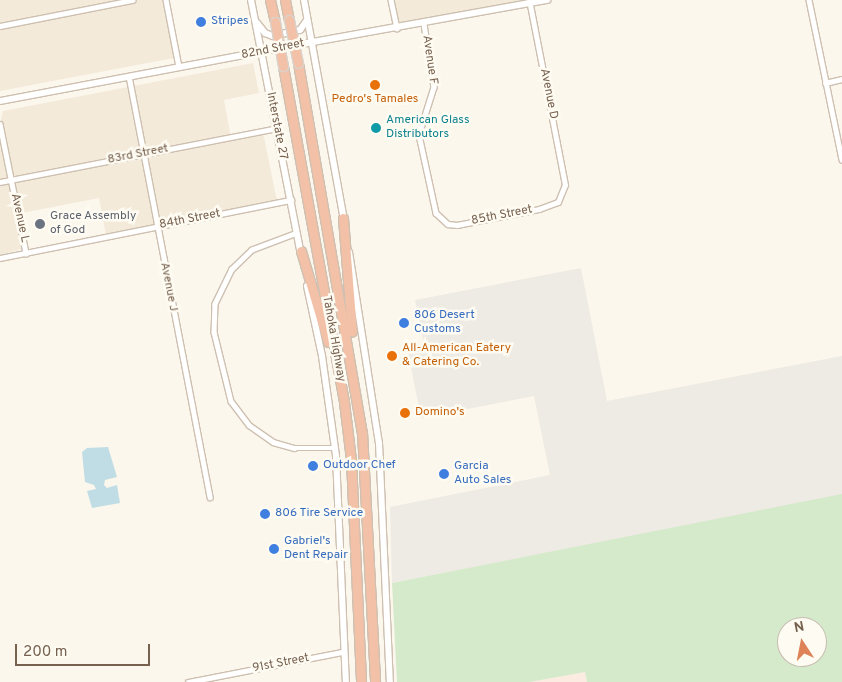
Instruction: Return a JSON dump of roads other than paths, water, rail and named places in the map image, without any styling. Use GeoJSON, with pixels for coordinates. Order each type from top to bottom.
{"type":"FeatureCollection","features":[{"type":"Feature","properties":{"kind":"highway","name":"Tahoka Highway"},"geometry":{"type":"LineString","coordinates":[[270,0],[341,384],[351,460],[361,682]]}},
{"type":"Feature","properties":{"kind":"highway","name":"Tahoka Highway"},"geometry":{"type":"LineString","coordinates":[[285,0],[356,380],[366,472],[375,682]]}},
{"type":"Feature","properties":{"kind":"highway"},"geometry":{"type":"LineString","coordinates":[[343,218],[356,380]]}},
{"type":"Feature","properties":{"kind":"highway"},"geometry":{"type":"LineString","coordinates":[[301,251],[341,384]]}},
{"type":"Feature","properties":{"kind":"main road","name":"Interstate 27"},"geometry":{"type":"LineString","coordinates":[[251,0],[301,251]]}},
{"type":"Feature","properties":{"kind":"main road"},"geometry":{"type":"LineString","coordinates":[[304,0],[313,42],[378,429],[390,682]]}},
{"type":"Feature","properties":{"kind":"main road"},"geometry":{"type":"LineString","coordinates":[[256,22],[268,35],[282,35],[300,30],[308,16]]}},
{"type":"Feature","properties":{"kind":"main road","name":"82nd Street"},"geometry":{"type":"LineString","coordinates":[[0,101],[313,42]]}},
{"type":"Feature","properties":{"kind":"main road","name":"Tahoka Highway"},"geometry":{"type":"LineString","coordinates":[[301,251],[322,356],[335,448],[346,682]]}},
{"type":"Feature","properties":{"kind":"street"},"geometry":{"type":"LineString","coordinates":[[0,26],[114,2],[132,0]]}},
{"type":"Feature","properties":{"kind":"street"},"geometry":{"type":"LineString","coordinates":[[166,0],[179,67]]}},
{"type":"Feature","properties":{"kind":"street"},"geometry":{"type":"LineString","coordinates":[[390,0],[397,29]]}},
{"type":"Feature","properties":{"kind":"street","name":"82nd Street"},"geometry":{"type":"LineString","coordinates":[[313,42],[397,29],[547,0]]}},
{"type":"Feature","properties":{"kind":"street"},"geometry":{"type":"LineString","coordinates":[[809,0],[842,160]]}},
{"type":"Feature","properties":{"kind":"street","name":"Avenue D"},"geometry":{"type":"LineString","coordinates":[[529,2],[565,189]]}},
{"type":"Feature","properties":{"kind":"street","name":"Avenue F"},"geometry":{"type":"LineString","coordinates":[[424,24],[434,87],[420,135],[436,213]]}},
{"type":"Feature","properties":{"kind":"street","name":"Avenue J"},"geometry":{"type":"LineString","coordinates":[[129,76],[210,497]]}},
{"type":"Feature","properties":{"kind":"street"},"geometry":{"type":"LineString","coordinates":[[826,83],[842,80]]}},
{"type":"Feature","properties":{"kind":"street","name":"Avenue L"},"geometry":{"type":"LineString","coordinates":[[0,124],[26,253]]}},
{"type":"Feature","properties":{"kind":"street","name":"83rd Street"},"geometry":{"type":"LineString","coordinates":[[0,182],[277,128]]}},
{"type":"Feature","properties":{"kind":"street","name":"85th Street"},"geometry":{"type":"LineString","coordinates":[[436,213],[444,221],[453,225],[494,218],[548,207],[558,202],[565,189]]}},
{"type":"Feature","properties":{"kind":"street","name":"84th Street"},"geometry":{"type":"LineString","coordinates":[[0,258],[291,200]]}},
{"type":"Feature","properties":{"kind":"street"},"geometry":{"type":"LineString","coordinates":[[297,233],[252,250],[232,269],[215,304],[214,332],[231,401],[249,425],[274,442],[294,448],[335,448]]}},
{"type":"Feature","properties":{"kind":"street","name":"91st Street"},"geometry":{"type":"LineString","coordinates":[[188,682],[344,652]]}},
{"type":"Feature","properties":{"kind":"water"},"geometry":{"type":"Polygon","coordinates":[[[108,447],[117,477],[105,480],[104,485],[107,488],[117,485],[120,503],[92,508],[87,491],[96,489],[94,485],[85,482],[82,452],[87,448],[108,447]]]}},
{"type":"Feature","properties":{"kind":"place","name":"Stripes"},"geometry":{"type":"Point","coordinates":[201,22]}},
{"type":"Feature","properties":{"kind":"place","name":"Pedro's Tamales"},"geometry":{"type":"Point","coordinates":[375,85]}},
{"type":"Feature","properties":{"kind":"place","name":"American Glass Distributors"},"geometry":{"type":"Point","coordinates":[376,128]}},
{"type":"Feature","properties":{"kind":"place","name":"Grace Assembly of God"},"geometry":{"type":"Point","coordinates":[40,224]}},
{"type":"Feature","properties":{"kind":"place","name":"806 Desert Customs"},"geometry":{"type":"Point","coordinates":[404,323]}},
{"type":"Feature","properties":{"kind":"place","name":"All-American Eatery & Catering Co."},"geometry":{"type":"Point","coordinates":[392,356]}},
{"type":"Feature","properties":{"kind":"place","name":"Domino's"},"geometry":{"type":"Point","coordinates":[405,413]}},
{"type":"Feature","properties":{"kind":"place","name":"Outdoor Chef"},"geometry":{"type":"Point","coordinates":[313,466]}},
{"type":"Feature","properties":{"kind":"place","name":"Garcia Auto Sales"},"geometry":{"type":"Point","coordinates":[444,474]}},
{"type":"Feature","properties":{"kind":"place","name":"806 Tire Service"},"geometry":{"type":"Point","coordinates":[265,514]}},
{"type":"Feature","properties":{"kind":"place","name":"Gabriel's Dent Repair"},"geometry":{"type":"Point","coordinates":[274,549]}}]}
